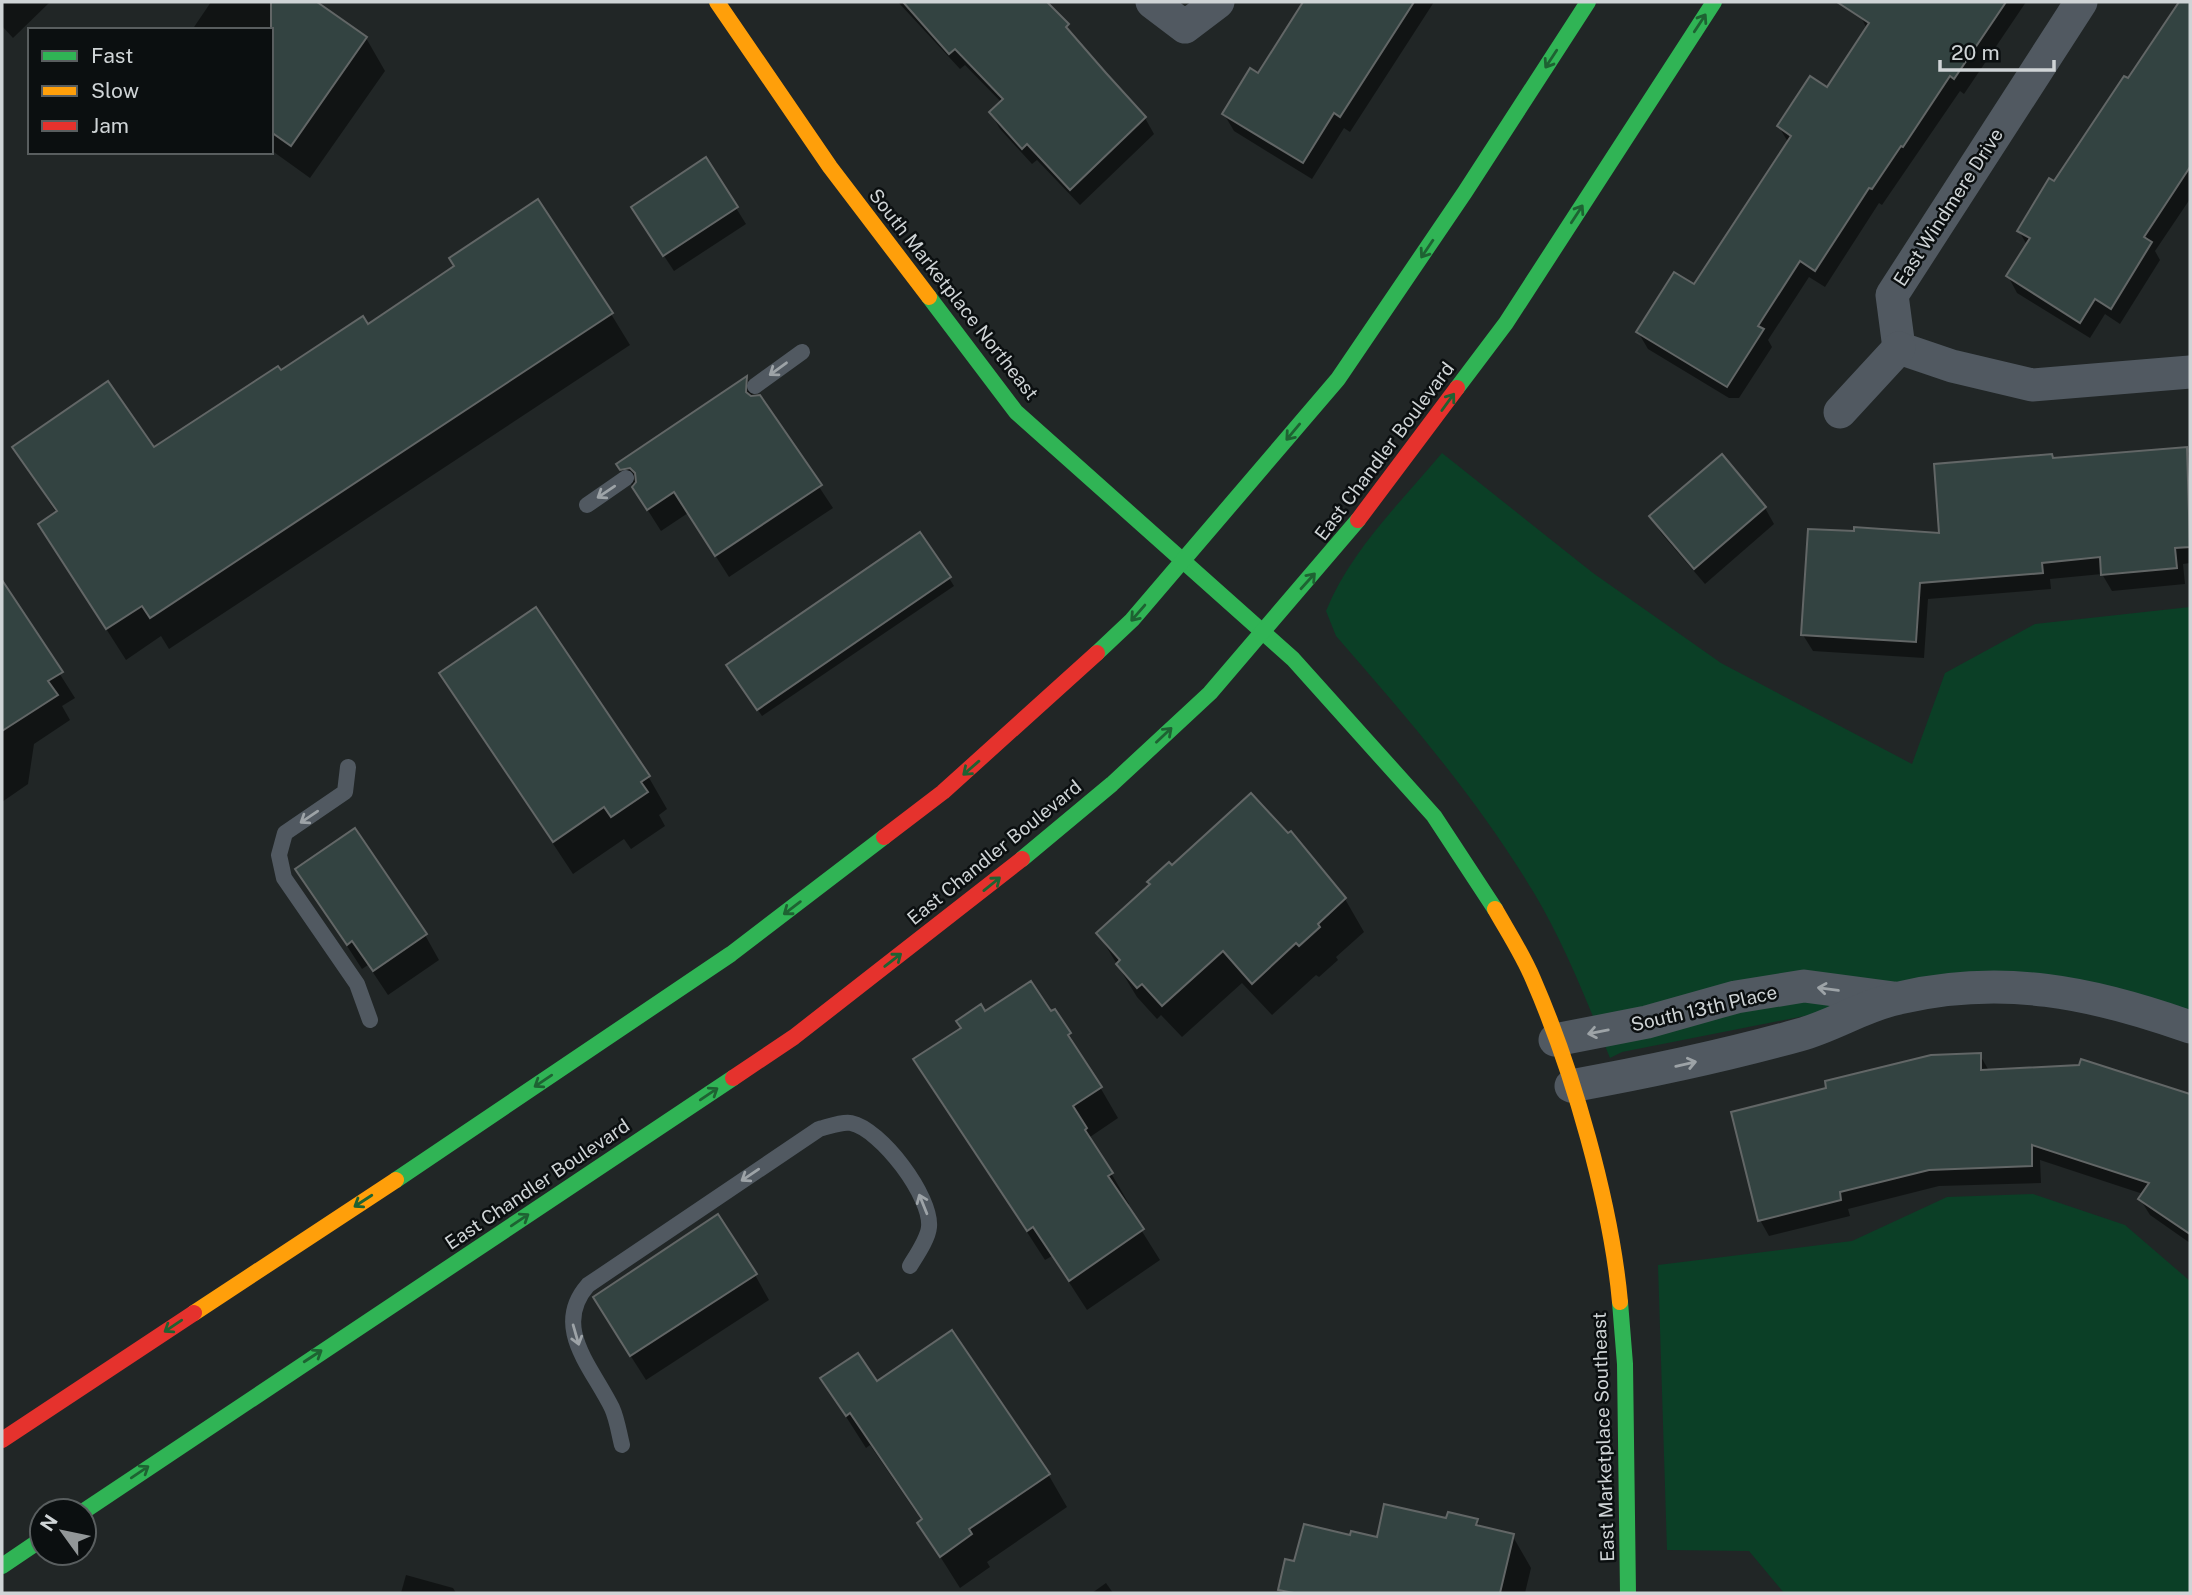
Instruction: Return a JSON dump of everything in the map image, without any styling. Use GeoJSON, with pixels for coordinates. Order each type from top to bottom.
{"type":"FeatureCollection","features":[{"type":"Feature","properties":{"kind":"main road","name":"South Marketplace Northeast"},"geometry":{"type":"LineString","coordinates":[[717,2],[830,167],[1016,412],[1263,632]]}},
{"type":"Feature","properties":{"kind":"main road"},"geometry":{"type":"LineString","coordinates":[[2,1440],[420,1164],[731,954],[943,792],[1132,620],[1338,379],[1465,192],[1588,2]]}},
{"type":"Feature","properties":{"kind":"main road","name":"East Chandler Boulevard"},"geometry":{"type":"LineString","coordinates":[[98,1502],[794,1037],[991,885],[1112,784],[1210,693],[1336,549],[1506,323],[1714,2]]}},
{"type":"Feature","properties":{"kind":"main road","name":"East Marketplace Southeast"},"geometry":{"type":"LineString","coordinates":[[1263,632],[1348,718],[1434,816],[1483,886],[1533,978],[1571,1086],[1595,1166],[1617,1269],[1625,1364],[1628,1593]]}},
{"type":"Feature","properties":{"kind":"main road"},"geometry":{"type":"LineString","coordinates":[[2,1566],[28,1548]]}},
{"type":"Feature","properties":{"kind":"street"},"geometry":{"type":"LineString","coordinates":[[1152,2],[1185,27],[1219,2]]}},
{"type":"Feature","properties":{"kind":"street","name":"East Windmere Drive"},"geometry":{"type":"LineString","coordinates":[[1899,348],[1892,295],[2081,2]]}},
{"type":"Feature","properties":{"kind":"street"},"geometry":{"type":"LineString","coordinates":[[1840,412],[1899,348],[1952,366],[2032,385],[2190,372]]}},
{"type":"Feature","properties":{"kind":"street","name":"South 13th Place"},"geometry":{"type":"LineString","coordinates":[[1555,1040],[1647,1022],[1735,997],[1804,986],[1896,998]]}},
{"type":"Feature","properties":{"kind":"street","name":"South 13th Place"},"geometry":{"type":"LineString","coordinates":[[1571,1086],[1751,1048],[1809,1032],[1896,998],[1944,990],[2030,988],[2074,992],[2122,1003],[2190,1027]]}},
{"type":"Feature","properties":{"kind":"lane"},"geometry":{"type":"LineString","coordinates":[[755,386],[802,352]]}},
{"type":"Feature","properties":{"kind":"lane"},"geometry":{"type":"LineString","coordinates":[[587,505],[626,478]]}},
{"type":"Feature","properties":{"kind":"lane"},"geometry":{"type":"LineString","coordinates":[[348,767],[345,792],[285,833],[279,855],[284,878],[357,984],[370,1020]]}},
{"type":"Feature","properties":{"kind":"lane"},"geometry":{"type":"LineString","coordinates":[[622,1445],[614,1410],[580,1351],[570,1315],[576,1298],[587,1285],[819,1129],[849,1122],[874,1134],[908,1173],[925,1206],[929,1228],[910,1266]]}},
{"type":"Feature","properties":{"kind":"green space"},"geometry":{"type":"Polygon","coordinates":[[[1442,453],[1593,573],[1721,663],[1912,764],[1945,673],[2035,624],[2190,607],[2190,1027],[2122,1004],[1896,998],[1622,1052],[1610,1058],[1556,933],[1513,859],[1441,760],[1336,636],[1326,611],[1336,589],[1363,547],[1442,453]]]}},
{"type":"Feature","properties":{"kind":"green space"},"geometry":{"type":"Polygon","coordinates":[[[2033,1194],[2125,1225],[2190,1281],[2190,1593],[1784,1593],[1749,1551],[1667,1550],[1658,1265],[1852,1241],[1947,1197],[2033,1194]]]}},
{"type":"Feature","properties":{"kind":"building"},"geometry":{"type":"Polygon","coordinates":[[[271,2],[317,2],[367,37],[291,146],[273,133],[271,2]]]}},
{"type":"Feature","properties":{"kind":"building"},"geometry":{"type":"Polygon","coordinates":[[[903,2],[1047,2],[1069,24],[1066,27],[1146,117],[1070,190],[1027,144],[1022,149],[989,112],[1003,99],[955,49],[949,54],[903,2]]]}},
{"type":"Feature","properties":{"kind":"building"},"geometry":{"type":"Polygon","coordinates":[[[1303,2],[1414,2],[1340,117],[1334,113],[1303,163],[1222,114],[1250,68],[1258,73],[1303,2]]]}},
{"type":"Feature","properties":{"kind":"building"},"geometry":{"type":"Polygon","coordinates":[[[1837,2],[2006,2],[1954,79],[1950,76],[1903,147],[1901,146],[1872,189],[1869,188],[1815,271],[1800,261],[1758,326],[1764,329],[1727,387],[1636,332],[1674,272],[1694,284],[1791,136],[1777,126],[1810,76],[1827,87],[1869,23],[1837,2]]]}},
{"type":"Feature","properties":{"kind":"building"},"geometry":{"type":"Polygon","coordinates":[[[2179,2],[2190,2],[2190,167],[2144,237],[2152,242],[2111,309],[2095,299],[2080,323],[2006,276],[2030,238],[2017,231],[2049,178],[2054,181],[2124,76],[2128,78],[2179,2]]]}},
{"type":"Feature","properties":{"kind":"building"},"geometry":{"type":"Polygon","coordinates":[[[706,157],[738,207],[663,256],[631,207],[706,157]]]}},
{"type":"Feature","properties":{"kind":"building"},"geometry":{"type":"Polygon","coordinates":[[[538,199],[613,313],[150,618],[142,606],[106,629],[38,524],[57,511],[12,447],[108,381],[154,447],[278,366],[281,370],[363,316],[368,324],[454,266],[449,258],[538,199]]]}},
{"type":"Feature","properties":{"kind":"building"},"geometry":{"type":"Polygon","coordinates":[[[747,376],[746,392],[751,396],[760,395],[822,485],[715,556],[674,492],[647,510],[632,487],[636,482],[635,473],[630,468],[620,470],[616,464],[747,376]]]}},
{"type":"Feature","properties":{"kind":"building"},"geometry":{"type":"Polygon","coordinates":[[[2187,447],[2190,547],[2175,548],[2177,568],[2101,575],[2100,557],[2042,563],[2043,573],[1920,583],[1916,642],[1801,635],[1808,529],[1854,531],[1854,527],[1939,533],[1934,464],[2187,447]]]}},
{"type":"Feature","properties":{"kind":"building"},"geometry":{"type":"Polygon","coordinates":[[[1722,454],[1766,507],[1694,569],[1649,516],[1722,454]]]}},
{"type":"Feature","properties":{"kind":"building"},"geometry":{"type":"Polygon","coordinates":[[[920,532],[951,577],[757,710],[726,665],[920,532]]]}},
{"type":"Feature","properties":{"kind":"building"},"geometry":{"type":"Polygon","coordinates":[[[2,580],[63,672],[48,681],[58,695],[2,731],[2,580]]]}},
{"type":"Feature","properties":{"kind":"building"},"geometry":{"type":"Polygon","coordinates":[[[536,607],[650,776],[641,782],[648,792],[611,817],[604,807],[553,842],[439,673],[536,607]]]}},
{"type":"Feature","properties":{"kind":"building"},"geometry":{"type":"Polygon","coordinates":[[[1251,793],[1288,833],[1291,831],[1346,898],[1318,924],[1320,927],[1299,946],[1296,943],[1252,984],[1223,951],[1162,1006],[1142,984],[1137,988],[1116,964],[1120,960],[1096,933],[1150,884],[1147,882],[1169,862],[1172,865],[1251,793]]]}},
{"type":"Feature","properties":{"kind":"building"},"geometry":{"type":"Polygon","coordinates":[[[355,828],[427,934],[373,971],[352,941],[347,945],[295,869],[355,828]]]}},
{"type":"Feature","properties":{"kind":"building"},"geometry":{"type":"Polygon","coordinates":[[[1031,981],[1051,1011],[1055,1009],[1071,1033],[1068,1035],[1102,1087],[1073,1106],[1113,1173],[1108,1176],[1144,1229],[1069,1281],[1033,1227],[1027,1231],[913,1059],[961,1028],[956,1021],[981,1004],[985,1011],[1031,981]]]}},
{"type":"Feature","properties":{"kind":"building"},"geometry":{"type":"Polygon","coordinates":[[[1981,1053],[1981,1070],[2079,1065],[2081,1059],[2190,1094],[2190,1234],[2138,1199],[2149,1183],[2032,1145],[2032,1166],[1929,1170],[1840,1192],[1841,1200],[1758,1221],[1731,1112],[1826,1088],[1825,1081],[1931,1055],[1981,1053]]]}},
{"type":"Feature","properties":{"kind":"building"},"geometry":{"type":"Polygon","coordinates":[[[718,1214],[757,1274],[630,1356],[593,1297],[718,1214]]]}},
{"type":"Feature","properties":{"kind":"building"},"geometry":{"type":"Polygon","coordinates":[[[952,1330],[1050,1474],[969,1529],[972,1534],[940,1557],[917,1523],[922,1519],[850,1413],[846,1416],[820,1378],[858,1353],[877,1381],[952,1330]]]}},
{"type":"Feature","properties":{"kind":"building"},"geometry":{"type":"Polygon","coordinates":[[[1384,1504],[1446,1518],[1448,1512],[1478,1519],[1476,1525],[1514,1534],[1500,1593],[1294,1593],[1278,1590],[1285,1559],[1294,1561],[1304,1524],[1350,1535],[1351,1531],[1377,1537],[1384,1504]]]}},
{"type":"Feature","properties":{"kind":"traffic: fast"},"geometry":{"type":"LineString","coordinates":[[1097,653],[1132,620],[1338,379],[1465,192],[1588,2]]}},
{"type":"Feature","properties":{"kind":"traffic: fast"},"geometry":{"type":"LineString","coordinates":[[1457,388],[1506,323],[1714,2]]}},
{"type":"Feature","properties":{"kind":"traffic: fast"},"geometry":{"type":"LineString","coordinates":[[929,297],[1016,412],[1293,659],[1434,816],[1495,909]]}},
{"type":"Feature","properties":{"kind":"traffic: fast"},"geometry":{"type":"LineString","coordinates":[[1022,859],[1112,784],[1210,693],[1358,520]]}},
{"type":"Feature","properties":{"kind":"traffic: fast"},"geometry":{"type":"LineString","coordinates":[[396,1180],[731,954],[884,837]]}},
{"type":"Feature","properties":{"kind":"traffic: fast"},"geometry":{"type":"LineString","coordinates":[[98,1502],[733,1078]]}},
{"type":"Feature","properties":{"kind":"traffic: fast"},"geometry":{"type":"LineString","coordinates":[[1620,1302],[1625,1364],[1628,1593]]}},
{"type":"Feature","properties":{"kind":"traffic: fast"},"geometry":{"type":"LineString","coordinates":[[2,1566],[28,1548]]}},
{"type":"Feature","properties":{"kind":"traffic: slow"},"geometry":{"type":"LineString","coordinates":[[717,2],[830,167],[929,297]]}},
{"type":"Feature","properties":{"kind":"traffic: slow"},"geometry":{"type":"LineString","coordinates":[[1495,909],[1533,979],[1576,1096],[1608,1223],[1620,1302]]}},
{"type":"Feature","properties":{"kind":"traffic: slow"},"geometry":{"type":"LineString","coordinates":[[194,1313],[396,1180]]}},
{"type":"Feature","properties":{"kind":"traffic: jam"},"geometry":{"type":"LineString","coordinates":[[1358,520],[1457,388]]}},
{"type":"Feature","properties":{"kind":"traffic: jam"},"geometry":{"type":"LineString","coordinates":[[884,837],[943,792],[1097,653]]}},
{"type":"Feature","properties":{"kind":"traffic: jam"},"geometry":{"type":"LineString","coordinates":[[733,1078],[794,1037],[1022,859]]}},
{"type":"Feature","properties":{"kind":"traffic: jam"},"geometry":{"type":"LineString","coordinates":[[2,1440],[194,1313]]}}]}
